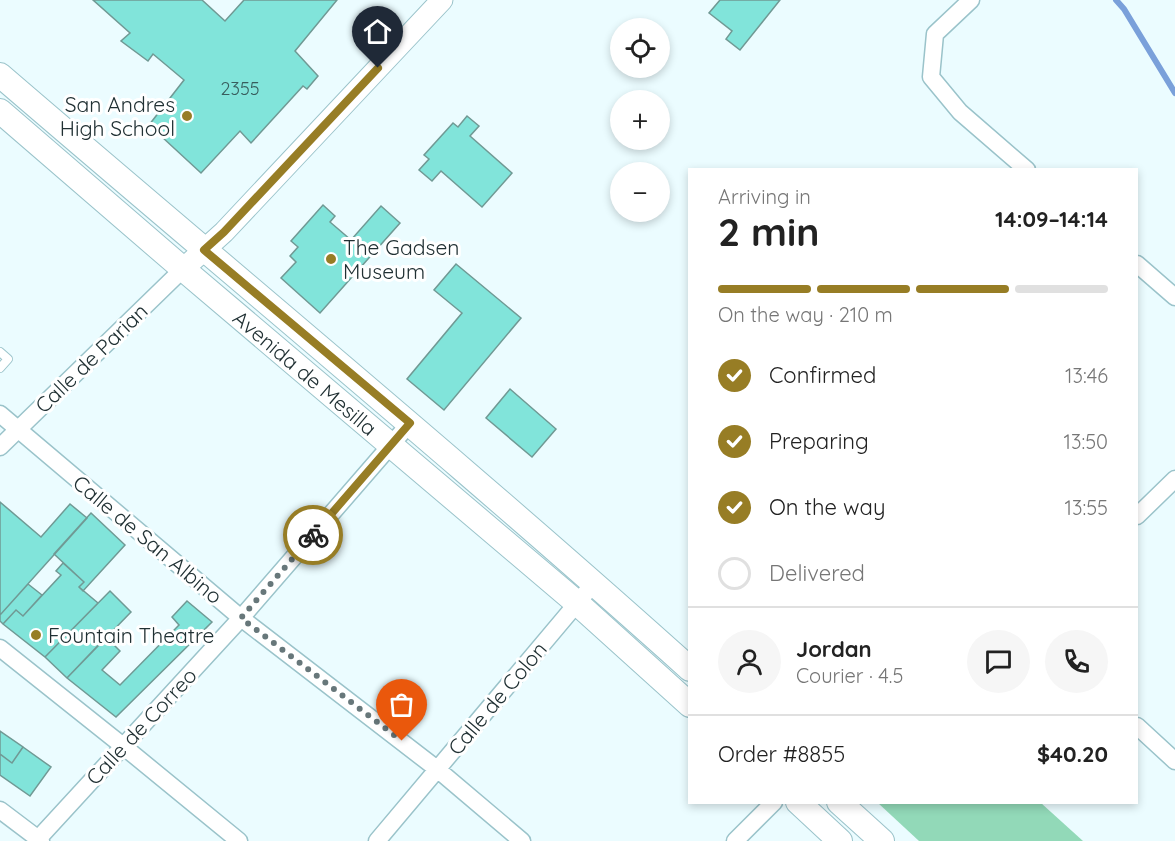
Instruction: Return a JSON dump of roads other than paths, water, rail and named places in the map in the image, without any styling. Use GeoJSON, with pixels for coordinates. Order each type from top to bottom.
{"type":"FeatureCollection","features":[{"type":"Feature","properties":{"kind":"main road","name":"Avenida de Mesilla"},"geometry":{"type":"LineString","coordinates":[[0,75],[410,423],[688,667]]}},
{"type":"Feature","properties":{"kind":"main road","name":"Avenida de Mesilla"},"geometry":{"type":"LineString","coordinates":[[4,118],[577,603],[688,703]]}},
{"type":"Feature","properties":{"kind":"main road"},"geometry":{"type":"LineString","coordinates":[[800,804],[840,841]]}},
{"type":"Feature","properties":{"kind":"main road"},"geometry":{"type":"LineString","coordinates":[[841,804],[882,841]]}},
{"type":"Feature","properties":{"kind":"street"},"geometry":{"type":"LineString","coordinates":[[183,269],[224,232],[441,0]]}},
{"type":"Feature","properties":{"kind":"street"},"geometry":{"type":"LineString","coordinates":[[971,0],[935,34],[931,77],[960,112],[1025,168]]}},
{"type":"Feature","properties":{"kind":"street"},"geometry":{"type":"LineString","coordinates":[[1138,265],[1175,297]]}},
{"type":"Feature","properties":{"kind":"street","name":"Calle de Parian"},"geometry":{"type":"LineString","coordinates":[[0,447],[183,269]]}},
{"type":"Feature","properties":{"kind":"street","name":"Calle de San Albino"},"geometry":{"type":"LineString","coordinates":[[0,414],[241,618],[437,769],[522,841]]}},
{"type":"Feature","properties":{"kind":"street","name":"Calle de Correo"},"geometry":{"type":"LineString","coordinates":[[39,840],[241,618],[410,423]]}},
{"type":"Feature","properties":{"kind":"street"},"geometry":{"type":"LineString","coordinates":[[1138,515],[1175,479]]}},
{"type":"Feature","properties":{"kind":"street","name":"Calle de Colon"},"geometry":{"type":"LineString","coordinates":[[377,841],[594,583]]}},
{"type":"Feature","properties":{"kind":"street"},"geometry":{"type":"LineString","coordinates":[[0,648],[238,841]]}},
{"type":"Feature","properties":{"kind":"street"},"geometry":{"type":"LineString","coordinates":[[1138,727],[1175,761]]}},
{"type":"Feature","properties":{"kind":"street"},"geometry":{"type":"LineString","coordinates":[[735,841],[772,804]]}},
{"type":"Feature","properties":{"kind":"street"},"geometry":{"type":"LineString","coordinates":[[0,810],[39,840]]}},
{"type":"Feature","properties":{"kind":"lane"},"geometry":{"type":"LineString","coordinates":[[0,352],[8,359],[0,368]]}},
{"type":"Feature","properties":{"kind":"waterway"},"geometry":{"type":"LineString","coordinates":[[1116,0],[1124,9],[1175,93]]}},
{"type":"Feature","properties":{"kind":"place","name":"San Andres High School"},"geometry":{"type":"Point","coordinates":[187,116]}},
{"type":"Feature","properties":{"kind":"place","name":"The Gadsen Museum"},"geometry":{"type":"Point","coordinates":[331,259]}},
{"type":"Feature","properties":{"kind":"place","name":"Fountain Theatre"},"geometry":{"type":"Point","coordinates":[36,635]}}]}
